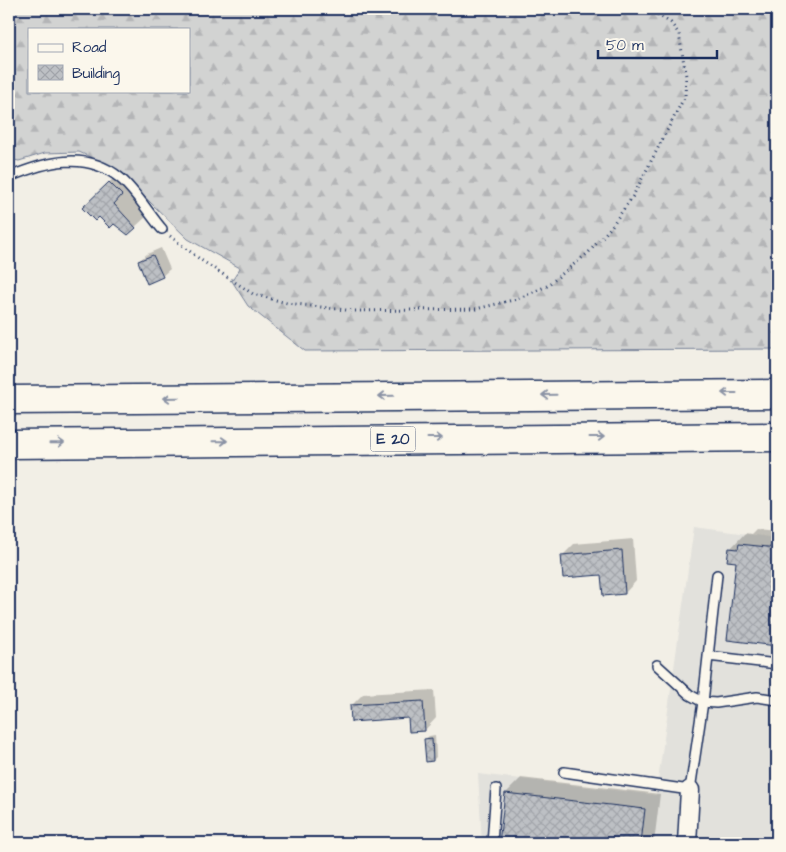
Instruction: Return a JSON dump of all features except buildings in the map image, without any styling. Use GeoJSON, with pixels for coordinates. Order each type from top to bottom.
{"type":"FeatureCollection","features":[{"type":"Feature","properties":{"kind":"highway"},"geometry":{"type":"LineString","coordinates":[[9,400],[777,394]]}},
{"type":"Feature","properties":{"kind":"highway","name":"E 20"},"geometry":{"type":"LineString","coordinates":[[9,444],[777,437]]}},
{"type":"Feature","properties":{"kind":"street"},"geometry":{"type":"LineString","coordinates":[[687,843],[690,790]]}},
{"type":"Feature","properties":{"kind":"lane"},"geometry":{"type":"LineString","coordinates":[[9,177],[48,163],[68,160],[99,167],[120,178],[162,229]]}},
{"type":"Feature","properties":{"kind":"lane"},"geometry":{"type":"LineString","coordinates":[[564,772],[690,790],[703,702],[717,575]]}},
{"type":"Feature","properties":{"kind":"lane"},"geometry":{"type":"LineString","coordinates":[[708,656],[777,664]]}},
{"type":"Feature","properties":{"kind":"lane"},"geometry":{"type":"LineString","coordinates":[[656,665],[690,695],[703,702],[716,703],[757,697],[777,700]]}},
{"type":"Feature","properties":{"kind":"lane"},"geometry":{"type":"LineString","coordinates":[[492,843],[496,789]]}},
{"type":"Feature","properties":{"kind":"path"},"geometry":{"type":"LineString","coordinates":[[162,229],[201,260],[253,294],[287,303],[354,311],[476,309],[517,299],[547,286],[588,253],[611,227],[633,196],[685,96],[686,76],[679,34],[671,23],[648,9]]}},
{"type":"Feature","properties":{"kind":"shaded area"},"geometry":{"type":"Polygon","coordinates":[[[694,527],[777,538],[777,843],[482,843],[478,774],[656,795],[694,527]]]}},
{"type":"Feature","properties":{"kind":"green space"},"geometry":{"type":"Polygon","coordinates":[[[9,9],[777,9],[777,349],[305,351],[248,306],[232,281],[240,268],[188,239],[115,168],[79,152],[45,153],[19,161],[9,159],[9,9]]]}}]}
